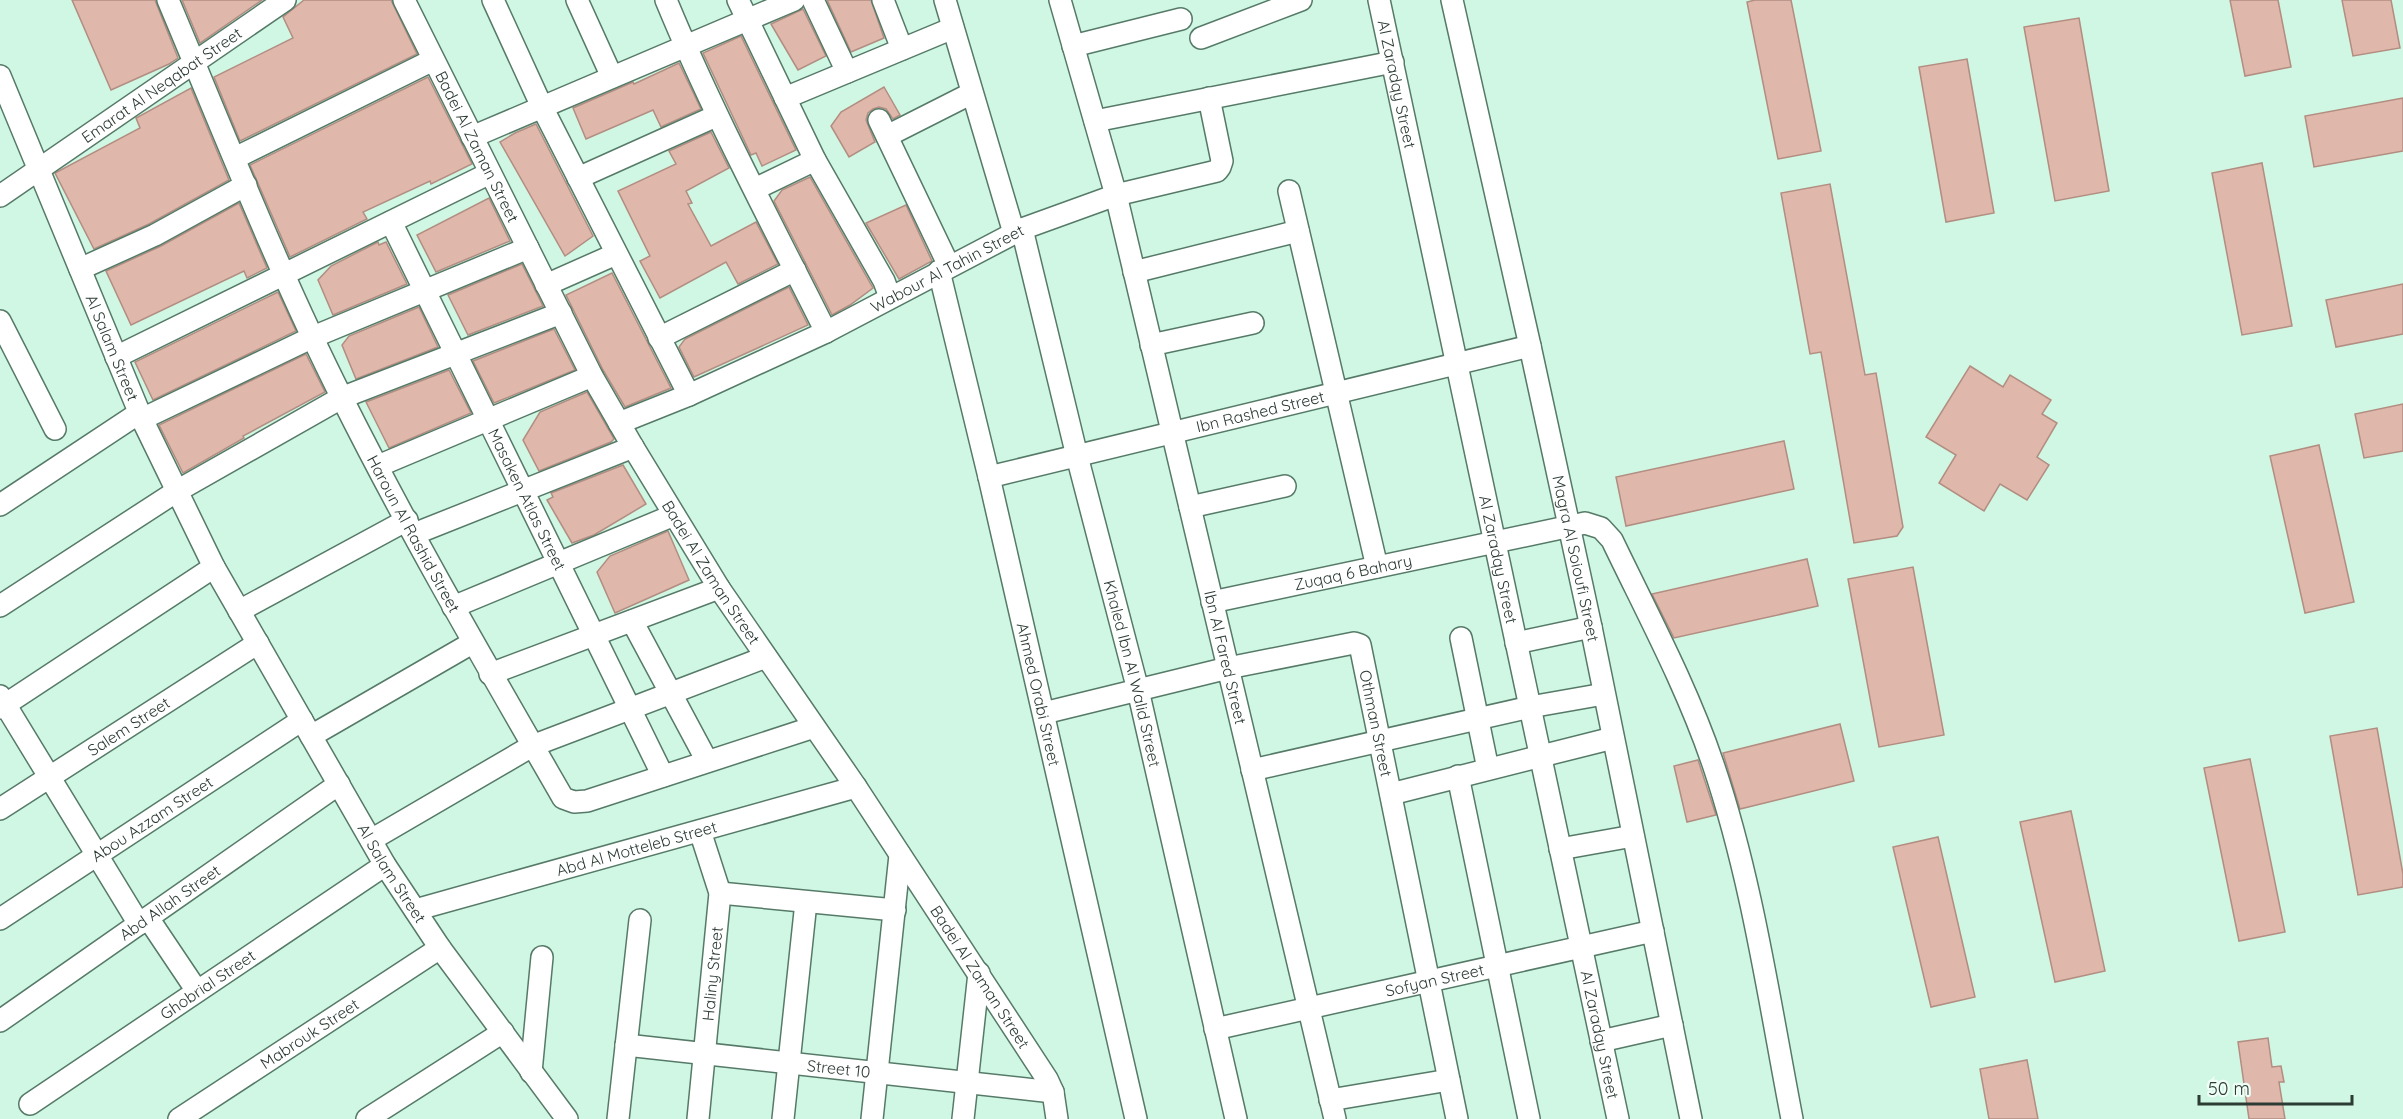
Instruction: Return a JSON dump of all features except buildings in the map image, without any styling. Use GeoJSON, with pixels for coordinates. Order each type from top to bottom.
{"type":"FeatureCollection","features":[{"type":"Feature","properties":{"kind":"street","name":"Haroun Al Rashid Street"},"geometry":{"type":"LineString","coordinates":[[168,0],[284,274],[341,398],[472,643],[563,798],[574,802],[587,801],[663,776]]}},
{"type":"Feature","properties":{"kind":"street","name":"Emarat Al Neqabat Street"},"geometry":{"type":"LineString","coordinates":[[0,196],[285,0]]}},
{"type":"Feature","properties":{"kind":"street","name":"Badei Al Zaman Street"},"geometry":{"type":"LineString","coordinates":[[404,0],[592,375],[633,447],[719,588],[979,973],[1053,1092],[1057,1119]]}},
{"type":"Feature","properties":{"kind":"street"},"geometry":{"type":"LineString","coordinates":[[493,0],[542,107],[688,395]]}},
{"type":"Feature","properties":{"kind":"street"},"geometry":{"type":"LineString","coordinates":[[578,0],[612,77]]}},
{"type":"Feature","properties":{"kind":"street"},"geometry":{"type":"LineString","coordinates":[[666,0],[716,116],[826,332]]}},
{"type":"Feature","properties":{"kind":"street"},"geometry":{"type":"LineString","coordinates":[[738,0],[815,160],[884,281],[890,297]]}},
{"type":"Feature","properties":{"kind":"street"},"geometry":{"type":"LineString","coordinates":[[472,136],[794,0]]}},
{"type":"Feature","properties":{"kind":"street"},"geometry":{"type":"LineString","coordinates":[[813,0],[847,72]]}},
{"type":"Feature","properties":{"kind":"street"},"geometry":{"type":"LineString","coordinates":[[883,0],[902,49]]}},
{"type":"Feature","properties":{"kind":"street","name":"Khaled Ibn Al Walid Street"},"geometry":{"type":"LineString","coordinates":[[945,0],[972,93],[1018,231],[1138,690],[1236,1119]]}},
{"type":"Feature","properties":{"kind":"street","name":"Ibn Al Fared Street"},"geometry":{"type":"LineString","coordinates":[[1060,0],[1116,195],[1333,1109]]}},
{"type":"Feature","properties":{"kind":"street"},"geometry":{"type":"LineString","coordinates":[[1201,38],[1301,0]]}},
{"type":"Feature","properties":{"kind":"street","name":"Al Zaradqy Street"},"geometry":{"type":"LineString","coordinates":[[1379,0],[1618,1119]]}},
{"type":"Feature","properties":{"kind":"street","name":"Magra Al Soioufi Street"},"geometry":{"type":"LineString","coordinates":[[1452,0],[1591,627],[1691,1119]]}},
{"type":"Feature","properties":{"kind":"street"},"geometry":{"type":"LineString","coordinates":[[1073,46],[1181,19]]}},
{"type":"Feature","properties":{"kind":"street"},"geometry":{"type":"LineString","coordinates":[[785,98],[953,28]]}},
{"type":"Feature","properties":{"kind":"street"},"geometry":{"type":"LineString","coordinates":[[235,158],[433,60]]}},
{"type":"Feature","properties":{"kind":"street"},"geometry":{"type":"LineString","coordinates":[[1095,121],[1393,62]]}},
{"type":"Feature","properties":{"kind":"street","name":"Al Salam Street"},"geometry":{"type":"LineString","coordinates":[[1,82],[40,170],[141,416],[213,567],[385,865],[440,948],[531,1072],[558,1116]]}},
{"type":"Feature","properties":{"kind":"street","name":"Ahmed Orabi Street"},"geometry":{"type":"LineString","coordinates":[[972,93],[883,128],[944,268],[989,477],[1136,1119]]}},
{"type":"Feature","properties":{"kind":"street","name":"Wabour Al Tahin Street"},"geometry":{"type":"LineString","coordinates":[[619,423],[688,395],[826,332],[1018,231],[1116,195],[1217,171],[1222,161],[1209,98]]}},
{"type":"Feature","properties":{"kind":"street"},"geometry":{"type":"LineString","coordinates":[[578,178],[716,116]]}},
{"type":"Feature","properties":{"kind":"street"},"geometry":{"type":"LineString","coordinates":[[755,189],[815,160]]}},
{"type":"Feature","properties":{"kind":"street"},"geometry":{"type":"LineString","coordinates":[[116,357],[490,173]]}},
{"type":"Feature","properties":{"kind":"street"},"geometry":{"type":"LineString","coordinates":[[80,268],[155,235],[246,186]]}},
{"type":"Feature","properties":{"kind":"street"},"geometry":{"type":"LineString","coordinates":[[1289,191],[1377,567]]}},
{"type":"Feature","properties":{"kind":"street","name":"Masaken Atlas Street"},"geometry":{"type":"LineString","coordinates":[[391,222],[663,776]]}},
{"type":"Feature","properties":{"kind":"street"},"geometry":{"type":"LineString","coordinates":[[1134,272],[1298,231]]}},
{"type":"Feature","properties":{"kind":"street"},"geometry":{"type":"LineString","coordinates":[[0,505],[141,416],[313,337],[528,248]]}},
{"type":"Feature","properties":{"kind":"street"},"geometry":{"type":"LineString","coordinates":[[546,285],[616,254]]}},
{"type":"Feature","properties":{"kind":"street"},"geometry":{"type":"LineString","coordinates":[[659,338],[795,270]]}},
{"type":"Feature","properties":{"kind":"street"},"geometry":{"type":"LineString","coordinates":[[0,606],[177,491],[341,398],[561,313]]}},
{"type":"Feature","properties":{"kind":"street"},"geometry":{"type":"LineString","coordinates":[[0,321],[56,429]]}},
{"type":"Feature","properties":{"kind":"street"},"geometry":{"type":"LineString","coordinates":[[1151,345],[1253,323]]}},
{"type":"Feature","properties":{"kind":"street","name":"Ibn Rashed Street"},"geometry":{"type":"LineString","coordinates":[[989,477],[1530,346]]}},
{"type":"Feature","properties":{"kind":"street"},"geometry":{"type":"LineString","coordinates":[[378,466],[592,375]]}},
{"type":"Feature","properties":{"kind":"street"},"geometry":{"type":"LineString","coordinates":[[239,611],[410,527],[523,491],[633,447]]}},
{"type":"Feature","properties":{"kind":"street"},"geometry":{"type":"LineString","coordinates":[[1190,507],[1285,486]]}},
{"type":"Feature","properties":{"kind":"street"},"geometry":{"type":"LineString","coordinates":[[453,607],[674,515]]}},
{"type":"Feature","properties":{"kind":"street","name":"Zuqaq 6 Bahary"},"geometry":{"type":"LineString","coordinates":[[1212,602],[1569,526],[1585,523],[1601,528],[1612,540],[1683,690],[1713,762],[1735,836],[1752,911],[1792,1119]]}},
{"type":"Feature","properties":{"kind":"street"},"geometry":{"type":"LineString","coordinates":[[197,991],[97,855],[2,703],[213,567]]}},
{"type":"Feature","properties":{"kind":"street"},"geometry":{"type":"LineString","coordinates":[[490,674],[719,588]]}},
{"type":"Feature","properties":{"kind":"street"},"geometry":{"type":"LineString","coordinates":[[632,621],[707,761]]}},
{"type":"Feature","properties":{"kind":"street"},"geometry":{"type":"LineString","coordinates":[[1516,643],[1591,627]]}},
{"type":"Feature","properties":{"kind":"street"},"geometry":{"type":"LineString","coordinates":[[1461,638],[1488,769]]}},
{"type":"Feature","properties":{"kind":"street","name":"Salem Street"},"geometry":{"type":"LineString","coordinates":[[0,809],[258,643]]}},
{"type":"Feature","properties":{"kind":"street","name":"Abou Azzam Street"},"geometry":{"type":"LineString","coordinates":[[0,919],[97,855],[307,728],[472,643]]}},
{"type":"Feature","properties":{"kind":"street","name":"Othman Street"},"geometry":{"type":"LineString","coordinates":[[1044,713],[1228,668],[1357,643],[1361,647],[1381,741],[1456,1119]]}},
{"type":"Feature","properties":{"kind":"street"},"geometry":{"type":"LineString","coordinates":[[371,840],[532,746],[766,657]]}},
{"type":"Feature","properties":{"kind":"street"},"geometry":{"type":"LineString","coordinates":[[1252,770],[1530,707],[1604,694]]}},
{"type":"Feature","properties":{"kind":"street"},"geometry":{"type":"LineString","coordinates":[[663,776],[814,727]]}},
{"type":"Feature","properties":{"kind":"street"},"geometry":{"type":"LineString","coordinates":[[1391,794],[1613,738]]}},
{"type":"Feature","properties":{"kind":"street"},"geometry":{"type":"LineString","coordinates":[[1458,777],[1528,1119]]}},
{"type":"Feature","properties":{"kind":"street","name":"Abd Allah Street"},"geometry":{"type":"LineString","coordinates":[[0,1021],[339,783]]}},
{"type":"Feature","properties":{"kind":"street","name":"Abd Al Motteleb Street"},"geometry":{"type":"LineString","coordinates":[[415,910],[856,788]]}},
{"type":"Feature","properties":{"kind":"street","name":"Haliny Street"},"geometry":{"type":"LineString","coordinates":[[698,1119],[720,893],[700,831]]}},
{"type":"Feature","properties":{"kind":"street"},"geometry":{"type":"LineString","coordinates":[[1560,849],[1633,836]]}},
{"type":"Feature","properties":{"kind":"street"},"geometry":{"type":"LineString","coordinates":[[872,1119],[900,855]]}},
{"type":"Feature","properties":{"kind":"street","name":"Ghobrial Street"},"geometry":{"type":"LineString","coordinates":[[30,1104],[385,865]]}},
{"type":"Feature","properties":{"kind":"street"},"geometry":{"type":"LineString","coordinates":[[720,893],[894,910]]}},
{"type":"Feature","properties":{"kind":"street"},"geometry":{"type":"LineString","coordinates":[[783,1119],[806,902]]}},
{"type":"Feature","properties":{"kind":"street"},"geometry":{"type":"LineString","coordinates":[[618,1119],[640,920]]}},
{"type":"Feature","properties":{"kind":"street","name":"Sofyan Street"},"geometry":{"type":"LineString","coordinates":[[1215,1029],[1653,931]]}},
{"type":"Feature","properties":{"kind":"street","name":"Mabrouk Street"},"geometry":{"type":"LineString","coordinates":[[179,1119],[440,948]]}},
{"type":"Feature","properties":{"kind":"street"},"geometry":{"type":"LineString","coordinates":[[531,1072],[542,957]]}},
{"type":"Feature","properties":{"kind":"street"},"geometry":{"type":"LineString","coordinates":[[963,1119],[979,973]]}},
{"type":"Feature","properties":{"kind":"street"},"geometry":{"type":"LineString","coordinates":[[1601,1041],[1672,1025]]}},
{"type":"Feature","properties":{"kind":"street"},"geometry":{"type":"LineString","coordinates":[[367,1119],[503,1032]]}},
{"type":"Feature","properties":{"kind":"street","name":"Street 10"},"geometry":{"type":"LineString","coordinates":[[626,1045],[1053,1092]]}},
{"type":"Feature","properties":{"kind":"street"},"geometry":{"type":"LineString","coordinates":[[1333,1109],[1449,1080]]}}]}
